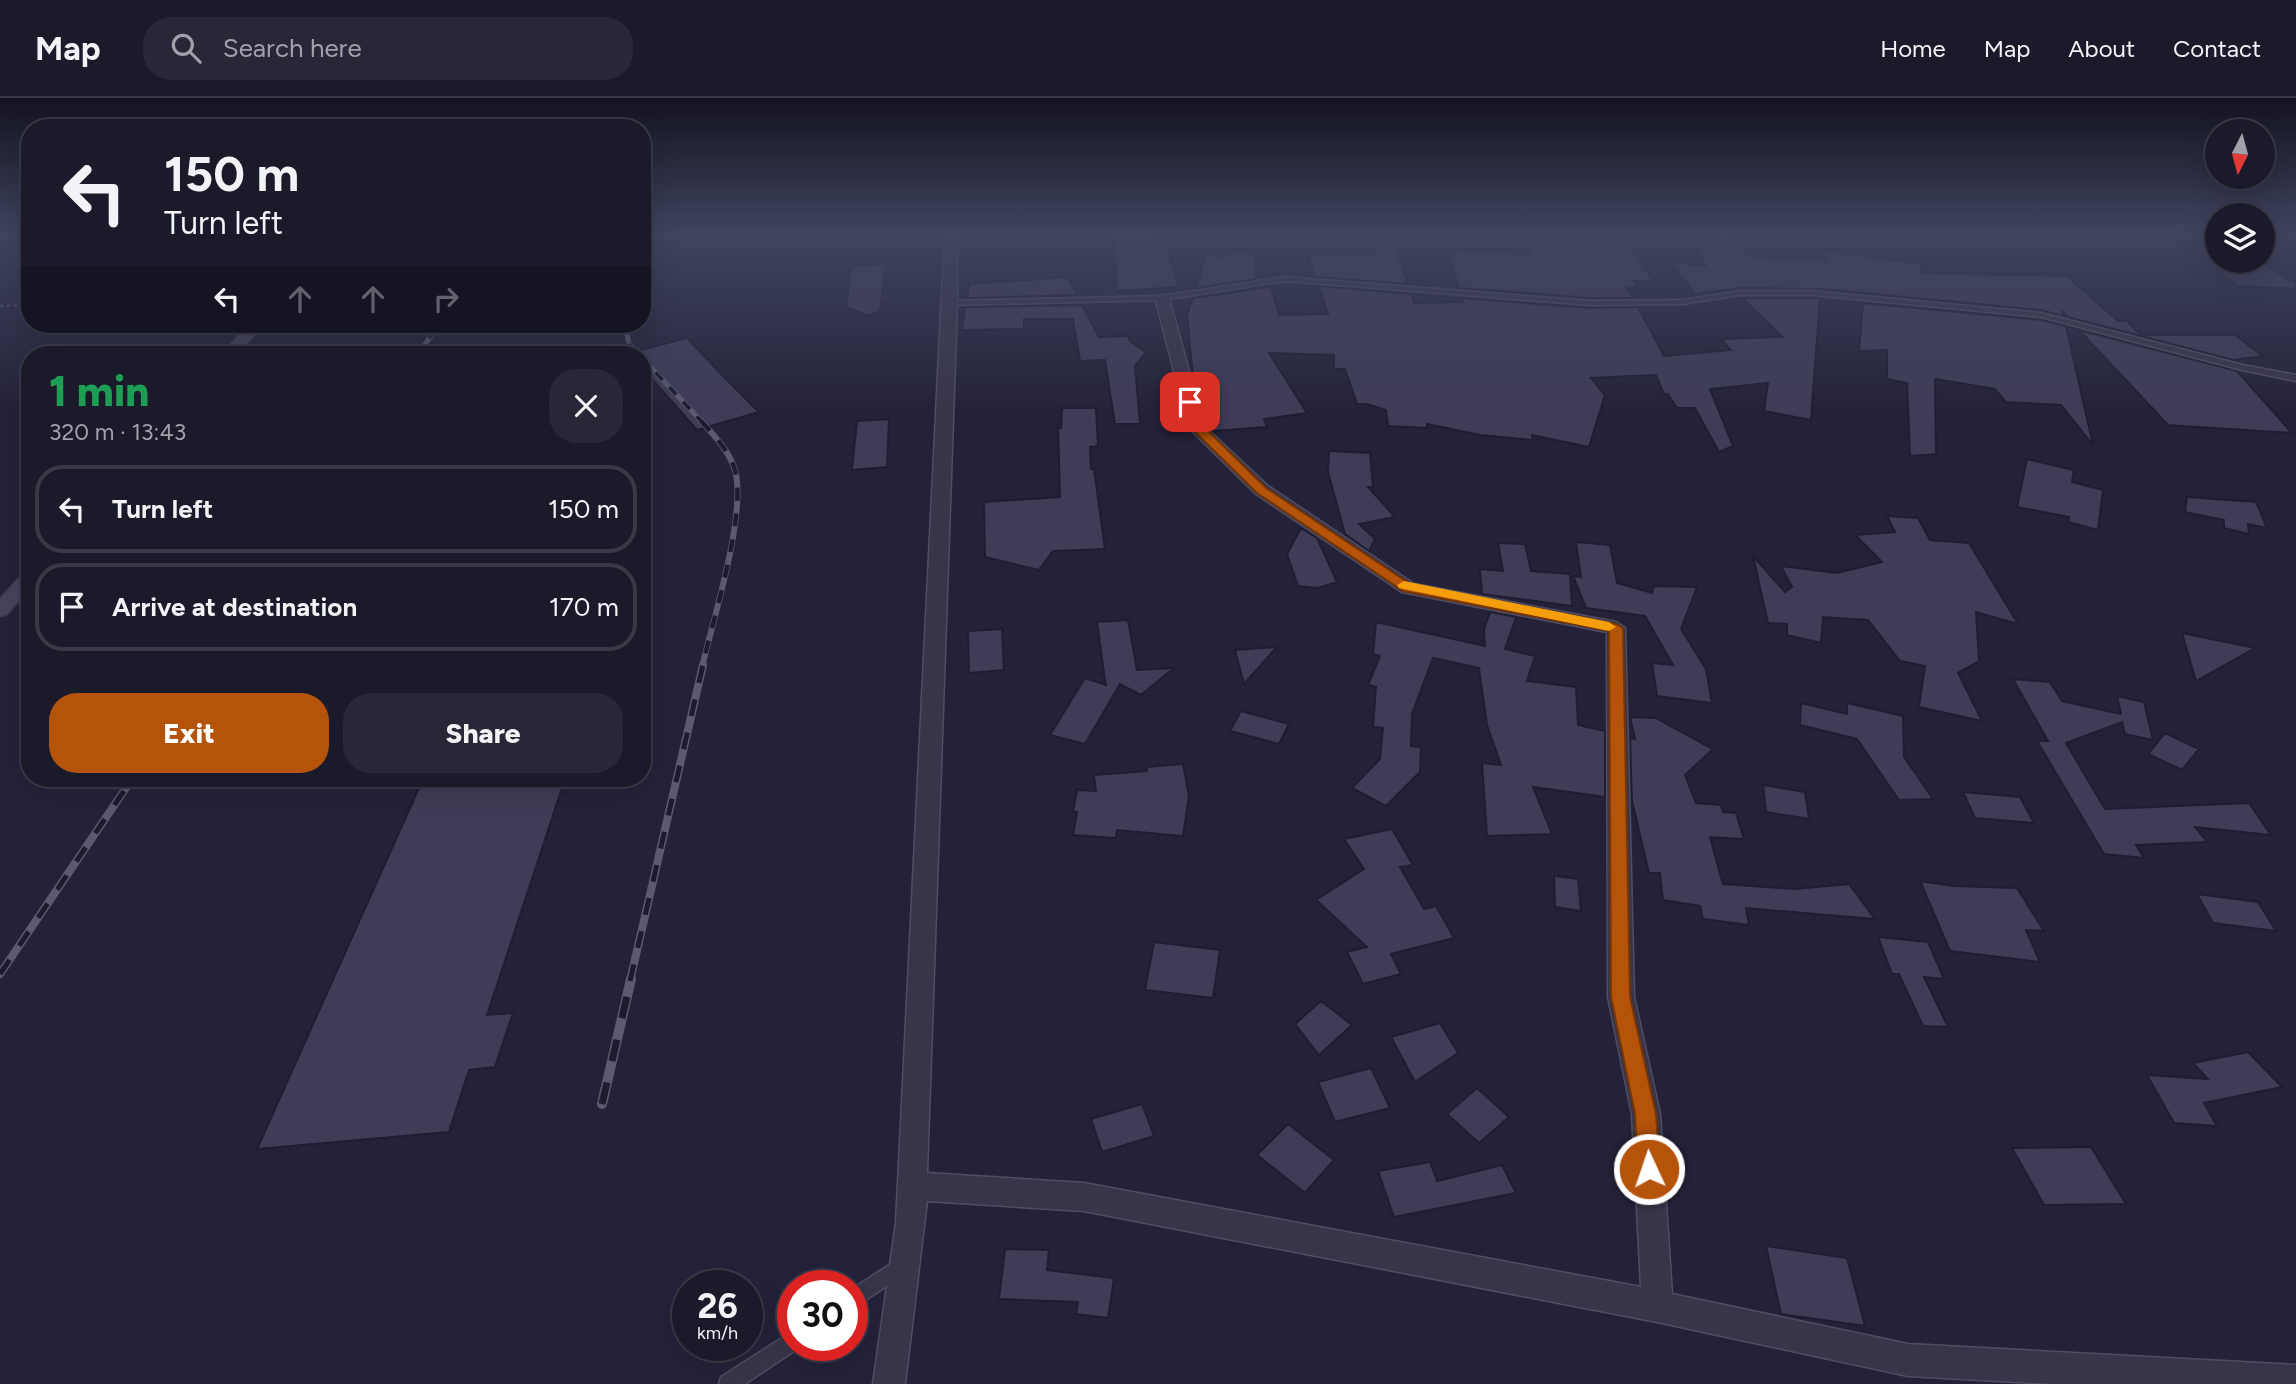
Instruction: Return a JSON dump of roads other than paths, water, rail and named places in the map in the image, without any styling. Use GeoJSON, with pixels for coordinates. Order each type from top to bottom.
{"type":"FeatureCollection","features":[{"type":"Feature","properties":{"kind":"street"},"geometry":{"type":"LineString","coordinates":[[889,1384],[906,1263],[912,1186],[950,292]]}},
{"type":"Feature","properties":{"kind":"street"},"geometry":{"type":"LineString","coordinates":[[1162,298],[1198,428],[1262,490],[1408,588],[1616,628],[1621,997],[1646,1114],[1657,1306]]}},
{"type":"Feature","properties":{"kind":"street"},"geometry":{"type":"LineString","coordinates":[[237,346],[249,333]]}},
{"type":"Feature","properties":{"kind":"street"},"geometry":{"type":"LineString","coordinates":[[0,610],[21,587]]}},
{"type":"Feature","properties":{"kind":"street"},"geometry":{"type":"LineString","coordinates":[[912,1186],[1084,1198],[1657,1306],[1908,1360],[2296,1381]]}},
{"type":"Feature","properties":{"kind":"lane"},"geometry":{"type":"LineString","coordinates":[[950,303],[1162,298],[1201,292]]}},
{"type":"Feature","properties":{"kind":"lane"},"geometry":{"type":"LineString","coordinates":[[1450,292],[1590,303],[1683,302],[1740,293],[1812,293],[2041,315],[2242,367],[2296,377]]}},
{"type":"Feature","properties":{"kind":"lane"},"geometry":{"type":"LineString","coordinates":[[868,1289],[906,1263]]}},
{"type":"Feature","properties":{"kind":"lane"},"geometry":{"type":"LineString","coordinates":[[728,1384],[777,1351]]}},
{"type":"Feature","properties":{"kind":"railway"},"geometry":{"type":"LineString","coordinates":[[424,346],[433,333]]}},
{"type":"Feature","properties":{"kind":"railway"},"geometry":{"type":"LineString","coordinates":[[627,333],[631,346]]}},
{"type":"Feature","properties":{"kind":"railway"},"geometry":{"type":"LineString","coordinates":[[651,368],[703,423]]}},
{"type":"Feature","properties":{"kind":"railway"},"geometry":{"type":"LineString","coordinates":[[701,421],[729,457],[735,470],[737,489],[733,539],[702,667]]}},
{"type":"Feature","properties":{"kind":"railway"},"geometry":{"type":"LineString","coordinates":[[630,981],[703,665]]}},
{"type":"Feature","properties":{"kind":"railway"},"geometry":{"type":"LineString","coordinates":[[0,974],[127,787]]}},
{"type":"Feature","properties":{"kind":"railway"},"geometry":{"type":"LineString","coordinates":[[602,1104],[631,979]]}}]}
